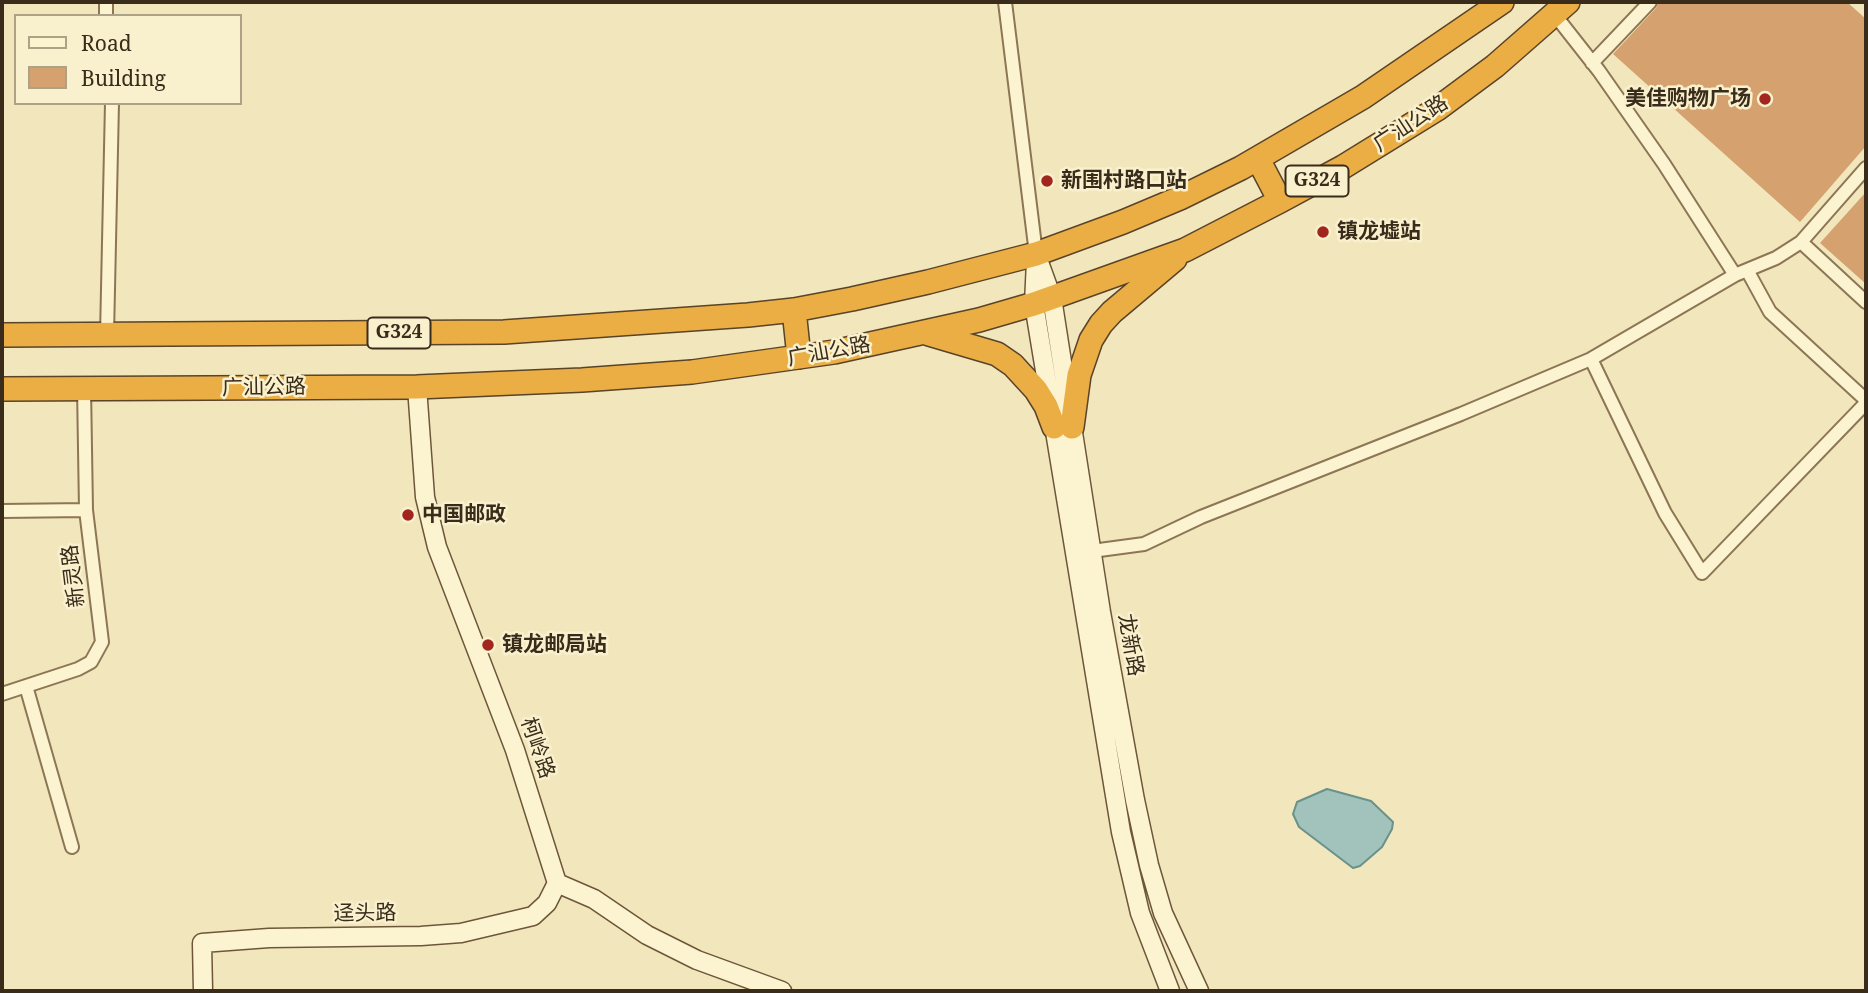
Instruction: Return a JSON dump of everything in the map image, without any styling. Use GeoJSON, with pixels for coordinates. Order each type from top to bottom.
{"type":"FeatureCollection","features":[{"type":"Feature","properties":{"kind":"highway"},"geometry":{"type":"LineString","coordinates":[[1444,42],[1485,2]]}},
{"type":"Feature","properties":{"kind":"highway","name":"G324"},"geometry":{"type":"LineString","coordinates":[[2,335],[504,332],[794,310],[928,282],[1036,254],[1180,198],[1258,159],[1363,97],[1502,2]]}},
{"type":"Feature","properties":{"kind":"highway","name":"广汕公路"},"geometry":{"type":"LineString","coordinates":[[2,388],[509,385],[692,372],[799,357],[926,333],[1043,301],[1185,250],[1343,167],[1437,109],[1495,66],[1561,8],[1576,2]]}},
{"type":"Feature","properties":{"kind":"highway"},"geometry":{"type":"LineString","coordinates":[[1258,159],[1280,201]]}},
{"type":"Feature","properties":{"kind":"highway"},"geometry":{"type":"LineString","coordinates":[[1063,427],[1084,356],[1101,324],[1185,250]]}},
{"type":"Feature","properties":{"kind":"highway"},"geometry":{"type":"LineString","coordinates":[[794,310],[799,357]]}},
{"type":"Feature","properties":{"kind":"highway"},"geometry":{"type":"LineString","coordinates":[[926,333],[997,354],[1013,365],[1036,390],[1063,427]]}},
{"type":"Feature","properties":{"kind":"street"},"geometry":{"type":"LineString","coordinates":[[1005,2],[1036,254]]}},
{"type":"Feature","properties":{"kind":"street"},"geometry":{"type":"LineString","coordinates":[[1592,63],[1650,2]]}},
{"type":"Feature","properties":{"kind":"street"},"geometry":{"type":"LineString","coordinates":[[1561,8],[1592,63],[1770,312],[1866,402],[1702,573],[1665,513],[1591,359]]}},
{"type":"Feature","properties":{"kind":"street"},"geometry":{"type":"LineString","coordinates":[[107,335],[112,105]]}},
{"type":"Feature","properties":{"kind":"street"},"geometry":{"type":"LineString","coordinates":[[1092,551],[1144,544],[1200,517],[1461,414],[1591,359],[1741,273],[1776,258],[1801,242],[1866,168]]}},
{"type":"Feature","properties":{"kind":"street"},"geometry":{"type":"LineString","coordinates":[[1801,242],[1866,302]]}},
{"type":"Feature","properties":{"kind":"street","name":"龙新路"},"geometry":{"type":"LineString","coordinates":[[1036,254],[1124,845],[1140,913],[1170,991]]}},
{"type":"Feature","properties":{"kind":"street","name":"新灵路"},"geometry":{"type":"LineString","coordinates":[[2,694],[78,669],[91,662],[102,642],[86,509],[84,387]]}},
{"type":"Feature","properties":{"kind":"street","name":"柯岭路"},"geometry":{"type":"LineString","coordinates":[[416,387],[425,497],[437,547],[514,750],[557,883]]}},
{"type":"Feature","properties":{"kind":"street","name":"龙新路"},"geometry":{"type":"LineString","coordinates":[[1063,427],[1092,551],[1130,774],[1149,865],[1163,913],[1199,991]]}},
{"type":"Feature","properties":{"kind":"street"},"geometry":{"type":"LineString","coordinates":[[2,510],[86,509]]}},
{"type":"Feature","properties":{"kind":"street"},"geometry":{"type":"LineString","coordinates":[[26,686],[72,847]]}},
{"type":"Feature","properties":{"kind":"street"},"geometry":{"type":"LineString","coordinates":[[557,883],[594,899],[647,935],[697,960],[782,991]]}},
{"type":"Feature","properties":{"kind":"street","name":"迳头路"},"geometry":{"type":"LineString","coordinates":[[202,991],[202,943],[269,938],[461,933],[533,916],[547,902],[557,883]]}},
{"type":"Feature","properties":{"kind":"water"},"geometry":{"type":"Polygon","coordinates":[[[1327,789],[1371,801],[1393,822],[1382,847],[1360,866],[1353,868],[1299,827],[1293,814],[1297,802],[1327,789]]]}},
{"type":"Feature","properties":{"kind":"building","name":"美佳购物广场"},"geometry":{"type":"Polygon","coordinates":[[[1659,2],[1847,2],[1866,19],[1866,146],[1800,222],[1613,54],[1659,2]]]}},
{"type":"Feature","properties":{"kind":"building"},"geometry":{"type":"Polygon","coordinates":[[[1866,192],[1866,284],[1820,243],[1866,192]]]}},
{"type":"Feature","properties":{"kind":"place","name":"美佳购物广场"},"geometry":{"type":"Point","coordinates":[1765,99]}},
{"type":"Feature","properties":{"kind":"place","name":"新围村路口站"},"geometry":{"type":"Point","coordinates":[1047,181]}},
{"type":"Feature","properties":{"kind":"place","name":"镇龙墟站"},"geometry":{"type":"Point","coordinates":[1323,232]}},
{"type":"Feature","properties":{"kind":"place","name":"中国邮政"},"geometry":{"type":"Point","coordinates":[408,515]}},
{"type":"Feature","properties":{"kind":"place","name":"镇龙邮局站"},"geometry":{"type":"Point","coordinates":[488,645]}}]}
